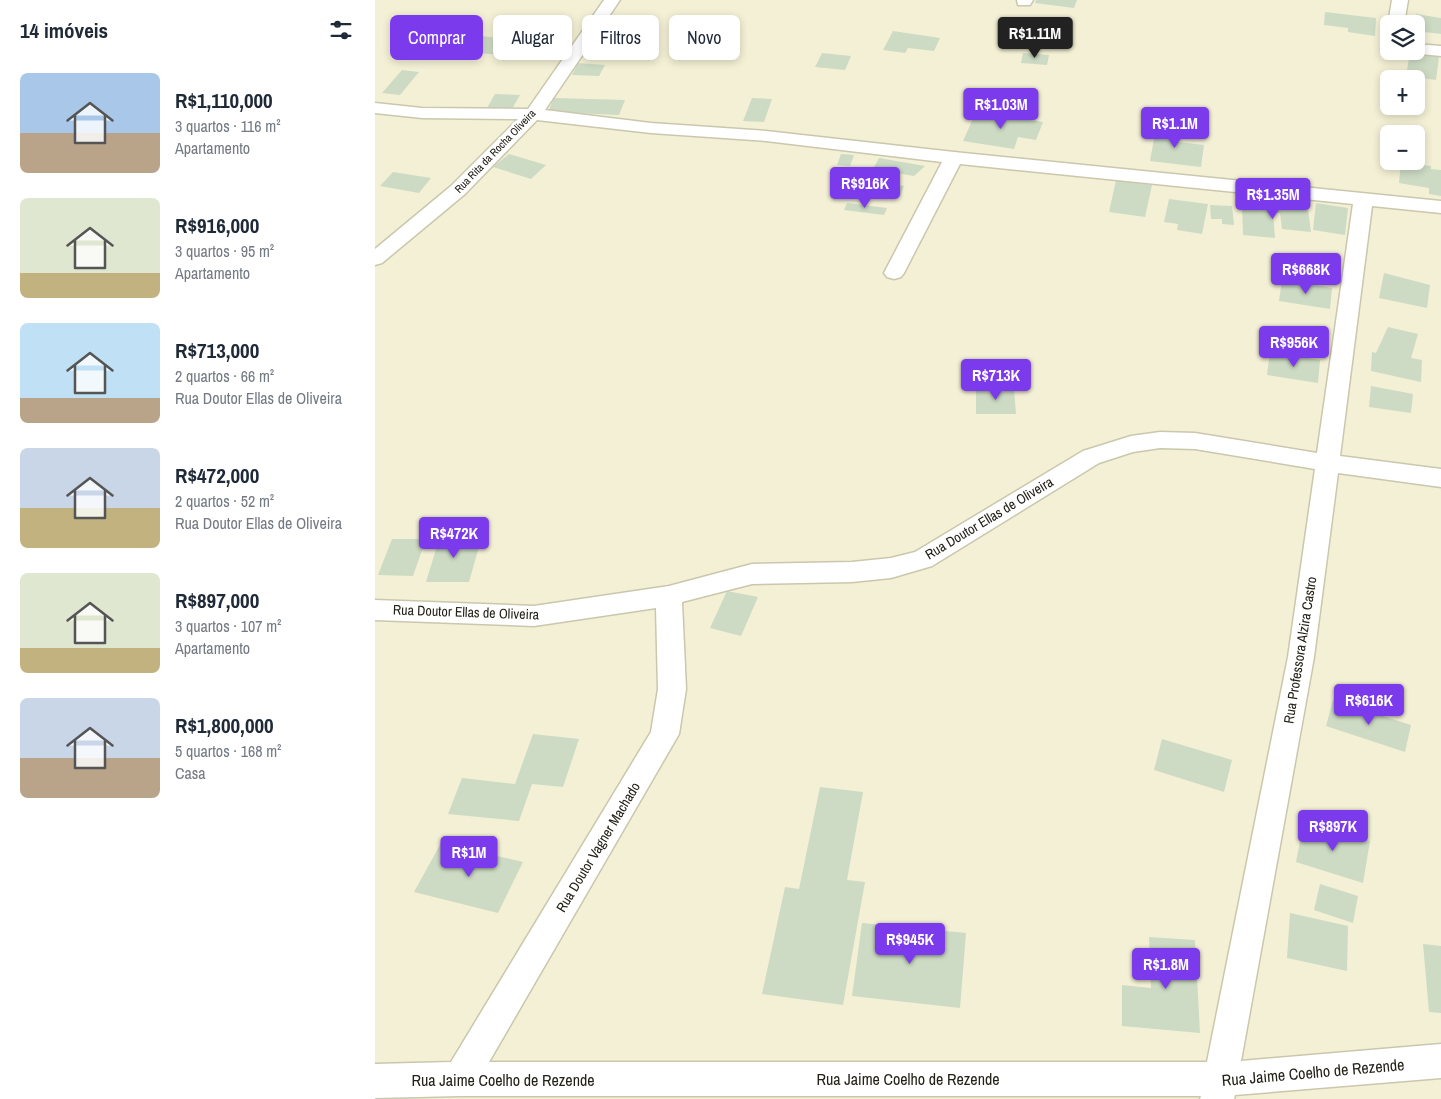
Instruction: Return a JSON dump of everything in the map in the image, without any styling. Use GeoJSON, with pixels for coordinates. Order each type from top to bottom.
{"type":"FeatureCollection","features":[{"type":"Feature","properties":{"kind":"street","name":"Rua Rita da Rocha Oliveira"},"geometry":{"type":"LineString","coordinates":[[375,259],[458,190],[533,114],[612,0]]}},
{"type":"Feature","properties":{"kind":"street"},"geometry":{"type":"LineString","coordinates":[[1398,15],[1400,0]]}},
{"type":"Feature","properties":{"kind":"street"},"geometry":{"type":"LineString","coordinates":[[1425,50],[1441,51]]}},
{"type":"Feature","properties":{"kind":"street"},"geometry":{"type":"LineString","coordinates":[[375,108],[422,113],[533,114],[651,128],[766,136],[954,158],[1441,207]]}},
{"type":"Feature","properties":{"kind":"street"},"geometry":{"type":"LineString","coordinates":[[894,273],[954,158]]}},
{"type":"Feature","properties":{"kind":"street","name":"Rua Professora Alzira Castro"},"geometry":{"type":"LineString","coordinates":[[1218,1089],[1301,657],[1329,463],[1363,198]]}},
{"type":"Feature","properties":{"kind":"street","name":"Rua Doutor Ellas de Oliveira"},"geometry":{"type":"LineString","coordinates":[[375,610],[534,616],[669,596],[752,574],[852,572],[891,568],[923,559],[1091,457],[1131,444],[1160,440],[1195,441],[1329,463],[1441,478]]}},
{"type":"Feature","properties":{"kind":"street","name":"Rua Doutor Vagner Machado"},"geometry":{"type":"LineString","coordinates":[[460,1079],[665,734],[672,690],[669,596]]}},
{"type":"Feature","properties":{"kind":"street","name":"Rua Jaime Coelho de Rezende"},"geometry":{"type":"LineString","coordinates":[[375,1082],[460,1079],[1218,1089],[1441,1062]]}},
{"type":"Feature","properties":{"kind":"building"},"geometry":{"type":"Polygon","coordinates":[[[1036,0],[1077,0],[1074,8],[1035,3],[1036,0]]]}},
{"type":"Feature","properties":{"kind":"building"},"geometry":{"type":"Polygon","coordinates":[[[1325,12],[1376,18],[1375,36],[1348,32],[1348,28],[1324,25],[1325,12]]]}},
{"type":"Feature","properties":{"kind":"building"},"geometry":{"type":"Polygon","coordinates":[[[1425,15],[1441,18],[1441,34],[1425,32],[1425,15]]]}},
{"type":"Feature","properties":{"kind":"building"},"geometry":{"type":"Polygon","coordinates":[[[893,31],[940,38],[934,51],[908,48],[905,53],[883,50],[893,31]]]}},
{"type":"Feature","properties":{"kind":"building"},"geometry":{"type":"Polygon","coordinates":[[[483,36],[493,37],[493,54],[483,53],[483,36]]]}},
{"type":"Feature","properties":{"kind":"building"},"geometry":{"type":"Polygon","coordinates":[[[822,53],[851,56],[845,70],[815,67],[822,53]]]}},
{"type":"Feature","properties":{"kind":"building"},"geometry":{"type":"Polygon","coordinates":[[[1023,53],[1049,55],[1047,65],[1021,63],[1023,53]]]}},
{"type":"Feature","properties":{"kind":"building"},"geometry":{"type":"Polygon","coordinates":[[[1425,55],[1439,57],[1436,80],[1425,79],[1425,70],[1407,70],[1409,60],[1425,60],[1425,55]]]}},
{"type":"Feature","properties":{"kind":"building"},"geometry":{"type":"Polygon","coordinates":[[[578,63],[605,65],[599,76],[572,75],[578,63]]]}},
{"type":"Feature","properties":{"kind":"building"},"geometry":{"type":"Polygon","coordinates":[[[402,70],[419,72],[400,95],[382,93],[402,70]]]}},
{"type":"Feature","properties":{"kind":"building"},"geometry":{"type":"Polygon","coordinates":[[[495,94],[520,95],[512,109],[487,108],[495,94]]]}},
{"type":"Feature","properties":{"kind":"building"},"geometry":{"type":"Polygon","coordinates":[[[554,98],[625,100],[619,115],[548,112],[554,98]]]}},
{"type":"Feature","properties":{"kind":"building"},"geometry":{"type":"Polygon","coordinates":[[[752,98],[772,99],[764,122],[743,121],[752,98]]]}},
{"type":"Feature","properties":{"kind":"building"},"geometry":{"type":"Polygon","coordinates":[[[976,112],[1043,122],[1036,140],[1018,137],[1014,149],[963,141],[976,112]]]}},
{"type":"Feature","properties":{"kind":"building"},"geometry":{"type":"Polygon","coordinates":[[[1156,128],[1180,130],[1178,142],[1204,145],[1201,167],[1150,161],[1156,128]]]}},
{"type":"Feature","properties":{"kind":"building"},"geometry":{"type":"Polygon","coordinates":[[[509,154],[546,165],[531,179],[493,167],[509,154]]]}},
{"type":"Feature","properties":{"kind":"building"},"geometry":{"type":"Polygon","coordinates":[[[841,154],[854,155],[850,166],[837,165],[841,154]]]}},
{"type":"Feature","properties":{"kind":"building"},"geometry":{"type":"Polygon","coordinates":[[[879,158],[925,166],[914,176],[873,169],[879,158]]]}},
{"type":"Feature","properties":{"kind":"building"},"geometry":{"type":"Polygon","coordinates":[[[1425,165],[1431,166],[1431,169],[1441,170],[1441,196],[1429,194],[1429,188],[1399,183],[1400,170],[1425,170],[1425,165]]]}},
{"type":"Feature","properties":{"kind":"building"},"geometry":{"type":"Polygon","coordinates":[[[393,172],[431,178],[419,193],[380,186],[393,172]]]}},
{"type":"Feature","properties":{"kind":"building"},"geometry":{"type":"Polygon","coordinates":[[[858,179],[904,186],[900,196],[853,189],[858,179]]]}},
{"type":"Feature","properties":{"kind":"building"},"geometry":{"type":"Polygon","coordinates":[[[1116,180],[1152,185],[1145,217],[1109,212],[1116,180]]]}},
{"type":"Feature","properties":{"kind":"building"},"geometry":{"type":"Polygon","coordinates":[[[1169,199],[1208,204],[1202,234],[1177,230],[1178,224],[1164,222],[1169,199]]]}},
{"type":"Feature","properties":{"kind":"building"},"geometry":{"type":"Polygon","coordinates":[[[847,203],[887,208],[884,215],[844,210],[847,203]]]}},
{"type":"Feature","properties":{"kind":"building"},"geometry":{"type":"Polygon","coordinates":[[[1316,203],[1348,208],[1345,235],[1313,230],[1316,203]]]}},
{"type":"Feature","properties":{"kind":"building"},"geometry":{"type":"Polygon","coordinates":[[[1242,204],[1308,209],[1311,232],[1282,229],[1280,213],[1273,213],[1275,238],[1243,235],[1242,204]]]}},
{"type":"Feature","properties":{"kind":"building"},"geometry":{"type":"Polygon","coordinates":[[[1210,205],[1232,206],[1234,225],[1222,224],[1222,219],[1211,219],[1210,205]]]}},
{"type":"Feature","properties":{"kind":"building"},"geometry":{"type":"Polygon","coordinates":[[[1384,273],[1430,285],[1427,308],[1379,298],[1384,273]]]}},
{"type":"Feature","properties":{"kind":"building"},"geometry":{"type":"Polygon","coordinates":[[[1282,280],[1332,288],[1330,309],[1279,301],[1282,280]]]}},
{"type":"Feature","properties":{"kind":"building"},"geometry":{"type":"Polygon","coordinates":[[[1388,327],[1418,334],[1411,358],[1422,360],[1421,382],[1371,371],[1372,352],[1376,353],[1388,327]]]}},
{"type":"Feature","properties":{"kind":"building"},"geometry":{"type":"Polygon","coordinates":[[[1270,352],[1320,360],[1318,383],[1267,375],[1270,352]]]}},
{"type":"Feature","properties":{"kind":"building"},"geometry":{"type":"Polygon","coordinates":[[[1371,386],[1413,394],[1411,413],[1369,407],[1371,386]]]}},
{"type":"Feature","properties":{"kind":"building"},"geometry":{"type":"Polygon","coordinates":[[[976,388],[1014,388],[1016,414],[976,414],[976,388]]]}},
{"type":"Feature","properties":{"kind":"building"},"geometry":{"type":"Polygon","coordinates":[[[440,536],[482,536],[469,582],[426,582],[440,536]]]}},
{"type":"Feature","properties":{"kind":"building"},"geometry":{"type":"Polygon","coordinates":[[[392,539],[426,539],[413,576],[378,575],[392,539]]]}},
{"type":"Feature","properties":{"kind":"building"},"geometry":{"type":"Polygon","coordinates":[[[727,591],[758,597],[741,636],[710,628],[727,591]]]}},
{"type":"Feature","properties":{"kind":"building"},"geometry":{"type":"Polygon","coordinates":[[[1333,700],[1411,725],[1405,752],[1326,726],[1333,700]]]}},
{"type":"Feature","properties":{"kind":"building"},"geometry":{"type":"Polygon","coordinates":[[[533,734],[579,739],[563,787],[532,784],[519,821],[448,814],[462,778],[515,784],[533,734]]]}},
{"type":"Feature","properties":{"kind":"building"},"geometry":{"type":"Polygon","coordinates":[[[1162,739],[1232,760],[1224,792],[1154,770],[1162,739]]]}},
{"type":"Feature","properties":{"kind":"building"},"geometry":{"type":"Polygon","coordinates":[[[820,787],[863,792],[847,880],[865,882],[843,1005],[762,994],[785,887],[799,889],[820,787]]]}},
{"type":"Feature","properties":{"kind":"building"},"geometry":{"type":"Polygon","coordinates":[[[1304,821],[1370,841],[1363,883],[1296,862],[1304,821]]]}},
{"type":"Feature","properties":{"kind":"building"},"geometry":{"type":"Polygon","coordinates":[[[441,843],[523,862],[498,913],[414,892],[441,843]]]}},
{"type":"Feature","properties":{"kind":"building"},"geometry":{"type":"Polygon","coordinates":[[[1320,884],[1358,896],[1353,923],[1314,910],[1320,884]]]}},
{"type":"Feature","properties":{"kind":"building"},"geometry":{"type":"Polygon","coordinates":[[[1290,913],[1348,926],[1347,971],[1287,958],[1290,913]]]}},
{"type":"Feature","properties":{"kind":"building"},"geometry":{"type":"Polygon","coordinates":[[[862,923],[966,933],[960,1008],[852,996],[862,923]]]}},
{"type":"Feature","properties":{"kind":"building"},"geometry":{"type":"Polygon","coordinates":[[[1149,937],[1195,940],[1200,1033],[1122,1026],[1122,985],[1151,988],[1149,937]]]}},
{"type":"Feature","properties":{"kind":"building"},"geometry":{"type":"Polygon","coordinates":[[[1423,944],[1441,946],[1441,1013],[1429,1012],[1423,944]]]}}]}
